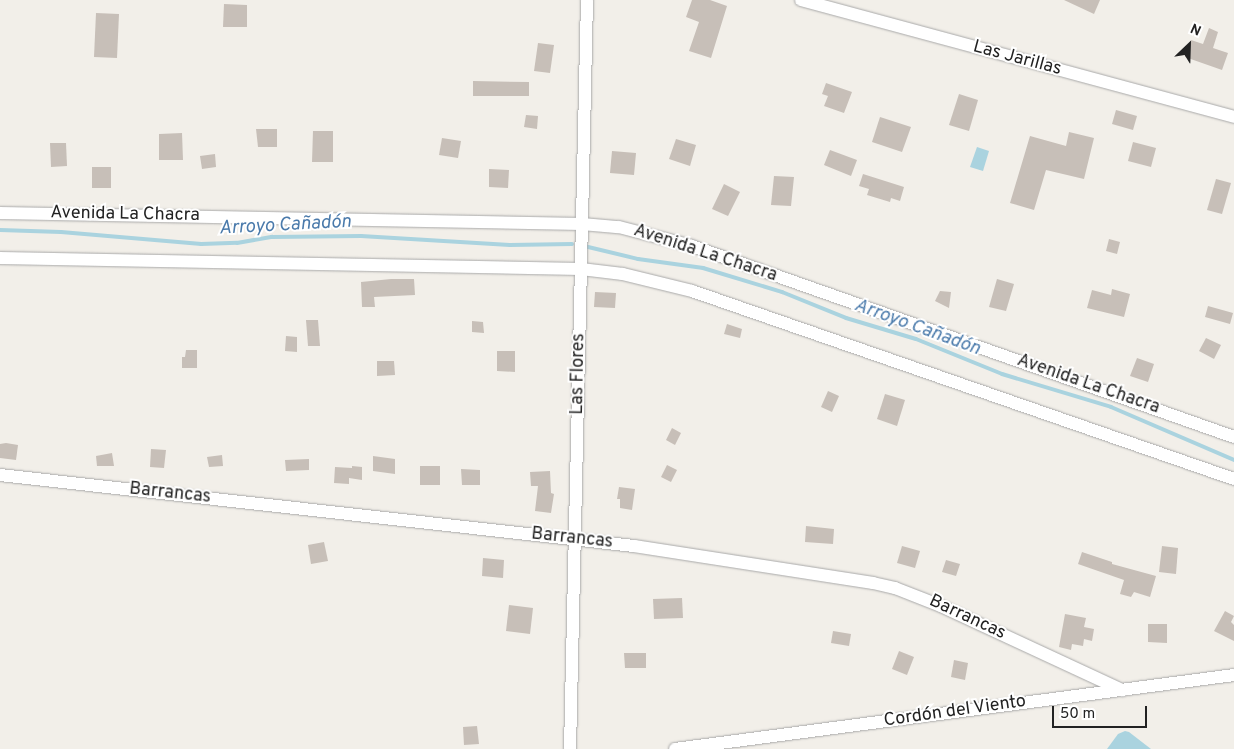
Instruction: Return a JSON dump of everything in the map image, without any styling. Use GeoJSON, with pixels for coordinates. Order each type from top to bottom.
{"type":"FeatureCollection","features":[{"type":"Feature","properties":{"kind":"street","name":"Las Flores"},"geometry":{"type":"LineString","coordinates":[[570,749],[587,0]]}},
{"type":"Feature","properties":{"kind":"street","name":"Las Jarillas"},"geometry":{"type":"LineString","coordinates":[[801,0],[1234,117]]}},
{"type":"Feature","properties":{"kind":"street","name":"Avenida La Chacra"},"geometry":{"type":"LineString","coordinates":[[0,213],[582,224],[642,232],[692,246],[1234,437]]}},
{"type":"Feature","properties":{"kind":"street"},"geometry":{"type":"LineString","coordinates":[[0,258],[581,269],[645,278],[692,291],[1234,479]]}},
{"type":"Feature","properties":{"kind":"street","name":"Barrancas"},"geometry":{"type":"LineString","coordinates":[[0,475],[666,550],[895,588],[941,606],[1122,690]]}},
{"type":"Feature","properties":{"kind":"street","name":"Cordón del Viento"},"geometry":{"type":"LineString","coordinates":[[676,749],[1234,675]]}},
{"type":"Feature","properties":{"kind":"water"},"geometry":{"type":"Polygon","coordinates":[[[977,147],[989,151],[983,171],[970,167],[977,147]]]}},
{"type":"Feature","properties":{"kind":"water"},"geometry":{"type":"Polygon","coordinates":[[[1125,731],[1151,749],[1107,749],[1118,734],[1125,731]]]}},
{"type":"Feature","properties":{"kind":"building"},"geometry":{"type":"Polygon","coordinates":[[[692,0],[710,0],[727,6],[711,58],[689,51],[699,22],[686,17],[692,0]]]}},
{"type":"Feature","properties":{"kind":"building"},"geometry":{"type":"Polygon","coordinates":[[[1064,0],[1100,0],[1094,14],[1064,0]]]}},
{"type":"Feature","properties":{"kind":"building"},"geometry":{"type":"Polygon","coordinates":[[[224,4],[247,5],[247,27],[223,27],[224,4]]]}},
{"type":"Feature","properties":{"kind":"building"},"geometry":{"type":"Polygon","coordinates":[[[96,13],[119,14],[117,58],[94,57],[96,13]]]}},
{"type":"Feature","properties":{"kind":"building"},"geometry":{"type":"Polygon","coordinates":[[[1209,28],[1218,32],[1213,48],[1228,53],[1222,70],[1185,57],[1191,40],[1203,44],[1209,28]]]}},
{"type":"Feature","properties":{"kind":"building"},"geometry":{"type":"Polygon","coordinates":[[[538,43],[554,45],[550,73],[534,71],[538,43]]]}},
{"type":"Feature","properties":{"kind":"building"},"geometry":{"type":"Polygon","coordinates":[[[473,81],[529,82],[529,96],[473,96],[473,81]]]}},
{"type":"Feature","properties":{"kind":"building"},"geometry":{"type":"Polygon","coordinates":[[[826,83],[852,92],[844,113],[824,106],[828,96],[822,94],[826,83]]]}},
{"type":"Feature","properties":{"kind":"building"},"geometry":{"type":"Polygon","coordinates":[[[959,94],[978,100],[969,131],[949,125],[959,94]]]}},
{"type":"Feature","properties":{"kind":"building"},"geometry":{"type":"Polygon","coordinates":[[[1116,110],[1137,116],[1133,130],[1112,124],[1116,110]]]}},
{"type":"Feature","properties":{"kind":"building"},"geometry":{"type":"Polygon","coordinates":[[[526,115],[538,116],[537,129],[524,127],[526,115]]]}},
{"type":"Feature","properties":{"kind":"building"},"geometry":{"type":"Polygon","coordinates":[[[880,117],[911,127],[902,152],[872,142],[880,117]]]}},
{"type":"Feature","properties":{"kind":"building"},"geometry":{"type":"Polygon","coordinates":[[[256,129],[277,129],[277,147],[258,147],[256,129]]]}},
{"type":"Feature","properties":{"kind":"building"},"geometry":{"type":"Polygon","coordinates":[[[313,131],[333,131],[333,162],[312,162],[313,131]]]}},
{"type":"Feature","properties":{"kind":"building"},"geometry":{"type":"Polygon","coordinates":[[[1069,132],[1094,138],[1084,179],[1046,170],[1034,210],[1010,203],[1030,136],[1066,146],[1069,132]]]}},
{"type":"Feature","properties":{"kind":"building"},"geometry":{"type":"Polygon","coordinates":[[[182,133],[183,160],[159,160],[159,134],[182,133]]]}},
{"type":"Feature","properties":{"kind":"building"},"geometry":{"type":"Polygon","coordinates":[[[442,138],[461,141],[458,158],[439,155],[442,138]]]}},
{"type":"Feature","properties":{"kind":"building"},"geometry":{"type":"Polygon","coordinates":[[[676,139],[696,145],[690,166],[669,159],[676,139]]]}},
{"type":"Feature","properties":{"kind":"building"},"geometry":{"type":"Polygon","coordinates":[[[1133,142],[1156,148],[1151,167],[1128,161],[1133,142]]]}},
{"type":"Feature","properties":{"kind":"building"},"geometry":{"type":"Polygon","coordinates":[[[50,143],[66,143],[67,166],[51,167],[50,143]]]}},
{"type":"Feature","properties":{"kind":"building"},"geometry":{"type":"Polygon","coordinates":[[[830,150],[857,160],[851,176],[824,165],[830,150]]]}},
{"type":"Feature","properties":{"kind":"building"},"geometry":{"type":"Polygon","coordinates":[[[612,151],[636,153],[634,175],[610,173],[612,151]]]}},
{"type":"Feature","properties":{"kind":"building"},"geometry":{"type":"Polygon","coordinates":[[[215,154],[216,167],[202,169],[200,156],[215,154]]]}},
{"type":"Feature","properties":{"kind":"building"},"geometry":{"type":"Polygon","coordinates":[[[92,167],[111,167],[111,188],[92,188],[92,167]]]}},
{"type":"Feature","properties":{"kind":"building"},"geometry":{"type":"Polygon","coordinates":[[[489,169],[509,170],[508,188],[489,187],[489,169]]]}},
{"type":"Feature","properties":{"kind":"building"},"geometry":{"type":"Polygon","coordinates":[[[863,174],[904,187],[900,201],[891,198],[890,202],[867,195],[869,189],[859,186],[863,174]]]}},
{"type":"Feature","properties":{"kind":"building"},"geometry":{"type":"Polygon","coordinates":[[[774,176],[794,177],[791,206],[771,205],[774,176]]]}},
{"type":"Feature","properties":{"kind":"building"},"geometry":{"type":"Polygon","coordinates":[[[1216,179],[1231,183],[1222,214],[1207,210],[1216,179]]]}},
{"type":"Feature","properties":{"kind":"building"},"geometry":{"type":"Polygon","coordinates":[[[724,184],[740,192],[728,216],[712,209],[724,184]]]}},
{"type":"Feature","properties":{"kind":"building"},"geometry":{"type":"Polygon","coordinates":[[[1109,239],[1120,242],[1117,254],[1106,251],[1109,239]]]}},
{"type":"Feature","properties":{"kind":"building"},"geometry":{"type":"Polygon","coordinates":[[[414,279],[415,295],[374,297],[375,307],[362,307],[361,282],[414,279]]]}},
{"type":"Feature","properties":{"kind":"building"},"geometry":{"type":"Polygon","coordinates":[[[997,279],[1014,284],[1006,311],[989,307],[997,279]]]}},
{"type":"Feature","properties":{"kind":"building"},"geometry":{"type":"Polygon","coordinates":[[[1112,289],[1130,294],[1124,317],[1087,308],[1092,290],[1111,295],[1112,289]]]}},
{"type":"Feature","properties":{"kind":"building"},"geometry":{"type":"Polygon","coordinates":[[[940,291],[951,292],[949,308],[935,301],[940,291]]]}},
{"type":"Feature","properties":{"kind":"building"},"geometry":{"type":"Polygon","coordinates":[[[595,292],[616,293],[615,308],[594,307],[595,292]]]}},
{"type":"Feature","properties":{"kind":"building"},"geometry":{"type":"Polygon","coordinates":[[[1208,306],[1233,313],[1230,324],[1205,317],[1208,306]]]}},
{"type":"Feature","properties":{"kind":"building"},"geometry":{"type":"Polygon","coordinates":[[[306,320],[318,320],[320,346],[308,346],[306,320]]]}},
{"type":"Feature","properties":{"kind":"building"},"geometry":{"type":"Polygon","coordinates":[[[472,321],[483,322],[484,333],[472,332],[472,321]]]}},
{"type":"Feature","properties":{"kind":"building"},"geometry":{"type":"Polygon","coordinates":[[[727,324],[742,329],[740,338],[724,334],[727,324]]]}},
{"type":"Feature","properties":{"kind":"building"},"geometry":{"type":"Polygon","coordinates":[[[286,336],[297,337],[297,352],[285,351],[286,336]]]}},
{"type":"Feature","properties":{"kind":"building"},"geometry":{"type":"Polygon","coordinates":[[[1206,338],[1221,345],[1214,359],[1199,351],[1206,338]]]}},
{"type":"Feature","properties":{"kind":"building"},"geometry":{"type":"Polygon","coordinates":[[[186,350],[197,350],[197,368],[182,368],[182,357],[185,357],[186,350]]]}},
{"type":"Feature","properties":{"kind":"building"},"geometry":{"type":"Polygon","coordinates":[[[497,351],[515,351],[515,372],[497,371],[497,351]]]}},
{"type":"Feature","properties":{"kind":"building"},"geometry":{"type":"Polygon","coordinates":[[[1137,358],[1154,364],[1148,382],[1130,376],[1137,358]]]}},
{"type":"Feature","properties":{"kind":"building"},"geometry":{"type":"Polygon","coordinates":[[[377,361],[394,361],[395,375],[377,376],[377,361]]]}},
{"type":"Feature","properties":{"kind":"building"},"geometry":{"type":"Polygon","coordinates":[[[828,391],[839,396],[832,412],[821,407],[828,391]]]}},
{"type":"Feature","properties":{"kind":"building"},"geometry":{"type":"Polygon","coordinates":[[[885,394],[905,400],[897,426],[877,419],[885,394]]]}},
{"type":"Feature","properties":{"kind":"building"},"geometry":{"type":"Polygon","coordinates":[[[672,428],[681,433],[675,445],[666,440],[672,428]]]}},
{"type":"Feature","properties":{"kind":"building"},"geometry":{"type":"Polygon","coordinates":[[[0,444],[18,445],[16,460],[0,458],[0,444]]]}},
{"type":"Feature","properties":{"kind":"building"},"geometry":{"type":"Polygon","coordinates":[[[151,449],[166,450],[164,468],[150,467],[151,449]]]}},
{"type":"Feature","properties":{"kind":"building"},"geometry":{"type":"Polygon","coordinates":[[[112,453],[114,466],[97,466],[96,456],[112,453]]]}},
{"type":"Feature","properties":{"kind":"building"},"geometry":{"type":"Polygon","coordinates":[[[222,455],[223,466],[209,467],[207,457],[222,455]]]}},
{"type":"Feature","properties":{"kind":"building"},"geometry":{"type":"Polygon","coordinates":[[[373,456],[395,459],[395,474],[373,471],[373,456]]]}},
{"type":"Feature","properties":{"kind":"building"},"geometry":{"type":"Polygon","coordinates":[[[309,459],[309,470],[286,471],[285,460],[309,459]]]}},
{"type":"Feature","properties":{"kind":"building"},"geometry":{"type":"Polygon","coordinates":[[[667,465],[677,470],[671,482],[661,477],[667,465]]]}},
{"type":"Feature","properties":{"kind":"building"},"geometry":{"type":"Polygon","coordinates":[[[352,466],[362,467],[362,480],[349,478],[349,484],[334,483],[335,467],[352,468],[352,466]]]}},
{"type":"Feature","properties":{"kind":"building"},"geometry":{"type":"Polygon","coordinates":[[[420,466],[440,466],[440,485],[420,485],[420,466]]]}},
{"type":"Feature","properties":{"kind":"building"},"geometry":{"type":"Polygon","coordinates":[[[461,469],[480,470],[480,485],[462,485],[461,469]]]}},
{"type":"Feature","properties":{"kind":"building"},"geometry":{"type":"Polygon","coordinates":[[[550,471],[551,493],[554,494],[551,513],[535,511],[538,486],[531,486],[530,472],[550,471]]]}},
{"type":"Feature","properties":{"kind":"building"},"geometry":{"type":"Polygon","coordinates":[[[619,487],[635,489],[632,510],[620,508],[620,499],[617,499],[619,487]]]}},
{"type":"Feature","properties":{"kind":"building"},"geometry":{"type":"Polygon","coordinates":[[[806,526],[834,529],[833,544],[805,542],[806,526]]]}},
{"type":"Feature","properties":{"kind":"building"},"geometry":{"type":"Polygon","coordinates":[[[324,542],[328,561],[311,564],[308,545],[324,542]]]}},
{"type":"Feature","properties":{"kind":"building"},"geometry":{"type":"Polygon","coordinates":[[[902,546],[920,551],[915,568],[897,563],[902,546]]]}},
{"type":"Feature","properties":{"kind":"building"},"geometry":{"type":"Polygon","coordinates":[[[1162,546],[1178,548],[1176,574],[1159,572],[1162,546]]]}},
{"type":"Feature","properties":{"kind":"building"},"geometry":{"type":"Polygon","coordinates":[[[1082,552],[1112,562],[1112,564],[1156,576],[1150,597],[1134,592],[1131,597],[1120,594],[1124,580],[1078,564],[1082,552]]]}},
{"type":"Feature","properties":{"kind":"building"},"geometry":{"type":"Polygon","coordinates":[[[483,558],[504,560],[503,578],[482,576],[483,558]]]}},
{"type":"Feature","properties":{"kind":"building"},"geometry":{"type":"Polygon","coordinates":[[[946,560],[960,564],[956,576],[942,572],[946,560]]]}},
{"type":"Feature","properties":{"kind":"building"},"geometry":{"type":"Polygon","coordinates":[[[682,598],[683,618],[654,619],[653,599],[682,598]]]}},
{"type":"Feature","properties":{"kind":"building"},"geometry":{"type":"Polygon","coordinates":[[[509,605],[533,608],[530,634],[506,631],[509,605]]]}},
{"type":"Feature","properties":{"kind":"building"},"geometry":{"type":"Polygon","coordinates":[[[1225,611],[1234,616],[1231,622],[1234,625],[1234,641],[1214,631],[1225,611]]]}},
{"type":"Feature","properties":{"kind":"building"},"geometry":{"type":"Polygon","coordinates":[[[1065,614],[1086,618],[1084,627],[1094,629],[1092,641],[1084,639],[1083,646],[1072,644],[1071,650],[1059,647],[1065,614]]]}},
{"type":"Feature","properties":{"kind":"building"},"geometry":{"type":"Polygon","coordinates":[[[1148,624],[1167,624],[1167,643],[1148,642],[1148,624]]]}},
{"type":"Feature","properties":{"kind":"building"},"geometry":{"type":"Polygon","coordinates":[[[833,631],[851,634],[849,646],[831,643],[833,631]]]}},
{"type":"Feature","properties":{"kind":"building"},"geometry":{"type":"Polygon","coordinates":[[[899,651],[914,657],[907,675],[892,669],[899,651]]]}},
{"type":"Feature","properties":{"kind":"building"},"geometry":{"type":"Polygon","coordinates":[[[624,653],[646,653],[646,668],[625,668],[624,653]]]}},
{"type":"Feature","properties":{"kind":"building"},"geometry":{"type":"Polygon","coordinates":[[[954,660],[968,663],[965,680],[951,677],[954,660]]]}},
{"type":"Feature","properties":{"kind":"building"},"geometry":{"type":"Polygon","coordinates":[[[477,726],[479,744],[464,745],[463,727],[477,726]]]}},
{"type":"Feature","properties":{"kind":"waterway","name":"Arroyo Cañadón"},"geometry":{"type":"LineString","coordinates":[[0,230],[61,232],[201,244],[237,243],[272,237],[361,236],[510,245],[572,244]]}},
{"type":"Feature","properties":{"kind":"waterway","name":"Arroyo Cañadón"},"geometry":{"type":"LineString","coordinates":[[584,246],[638,259],[703,268],[782,292],[846,318],[916,339],[1002,374],[1111,407],[1234,460]]}}]}
